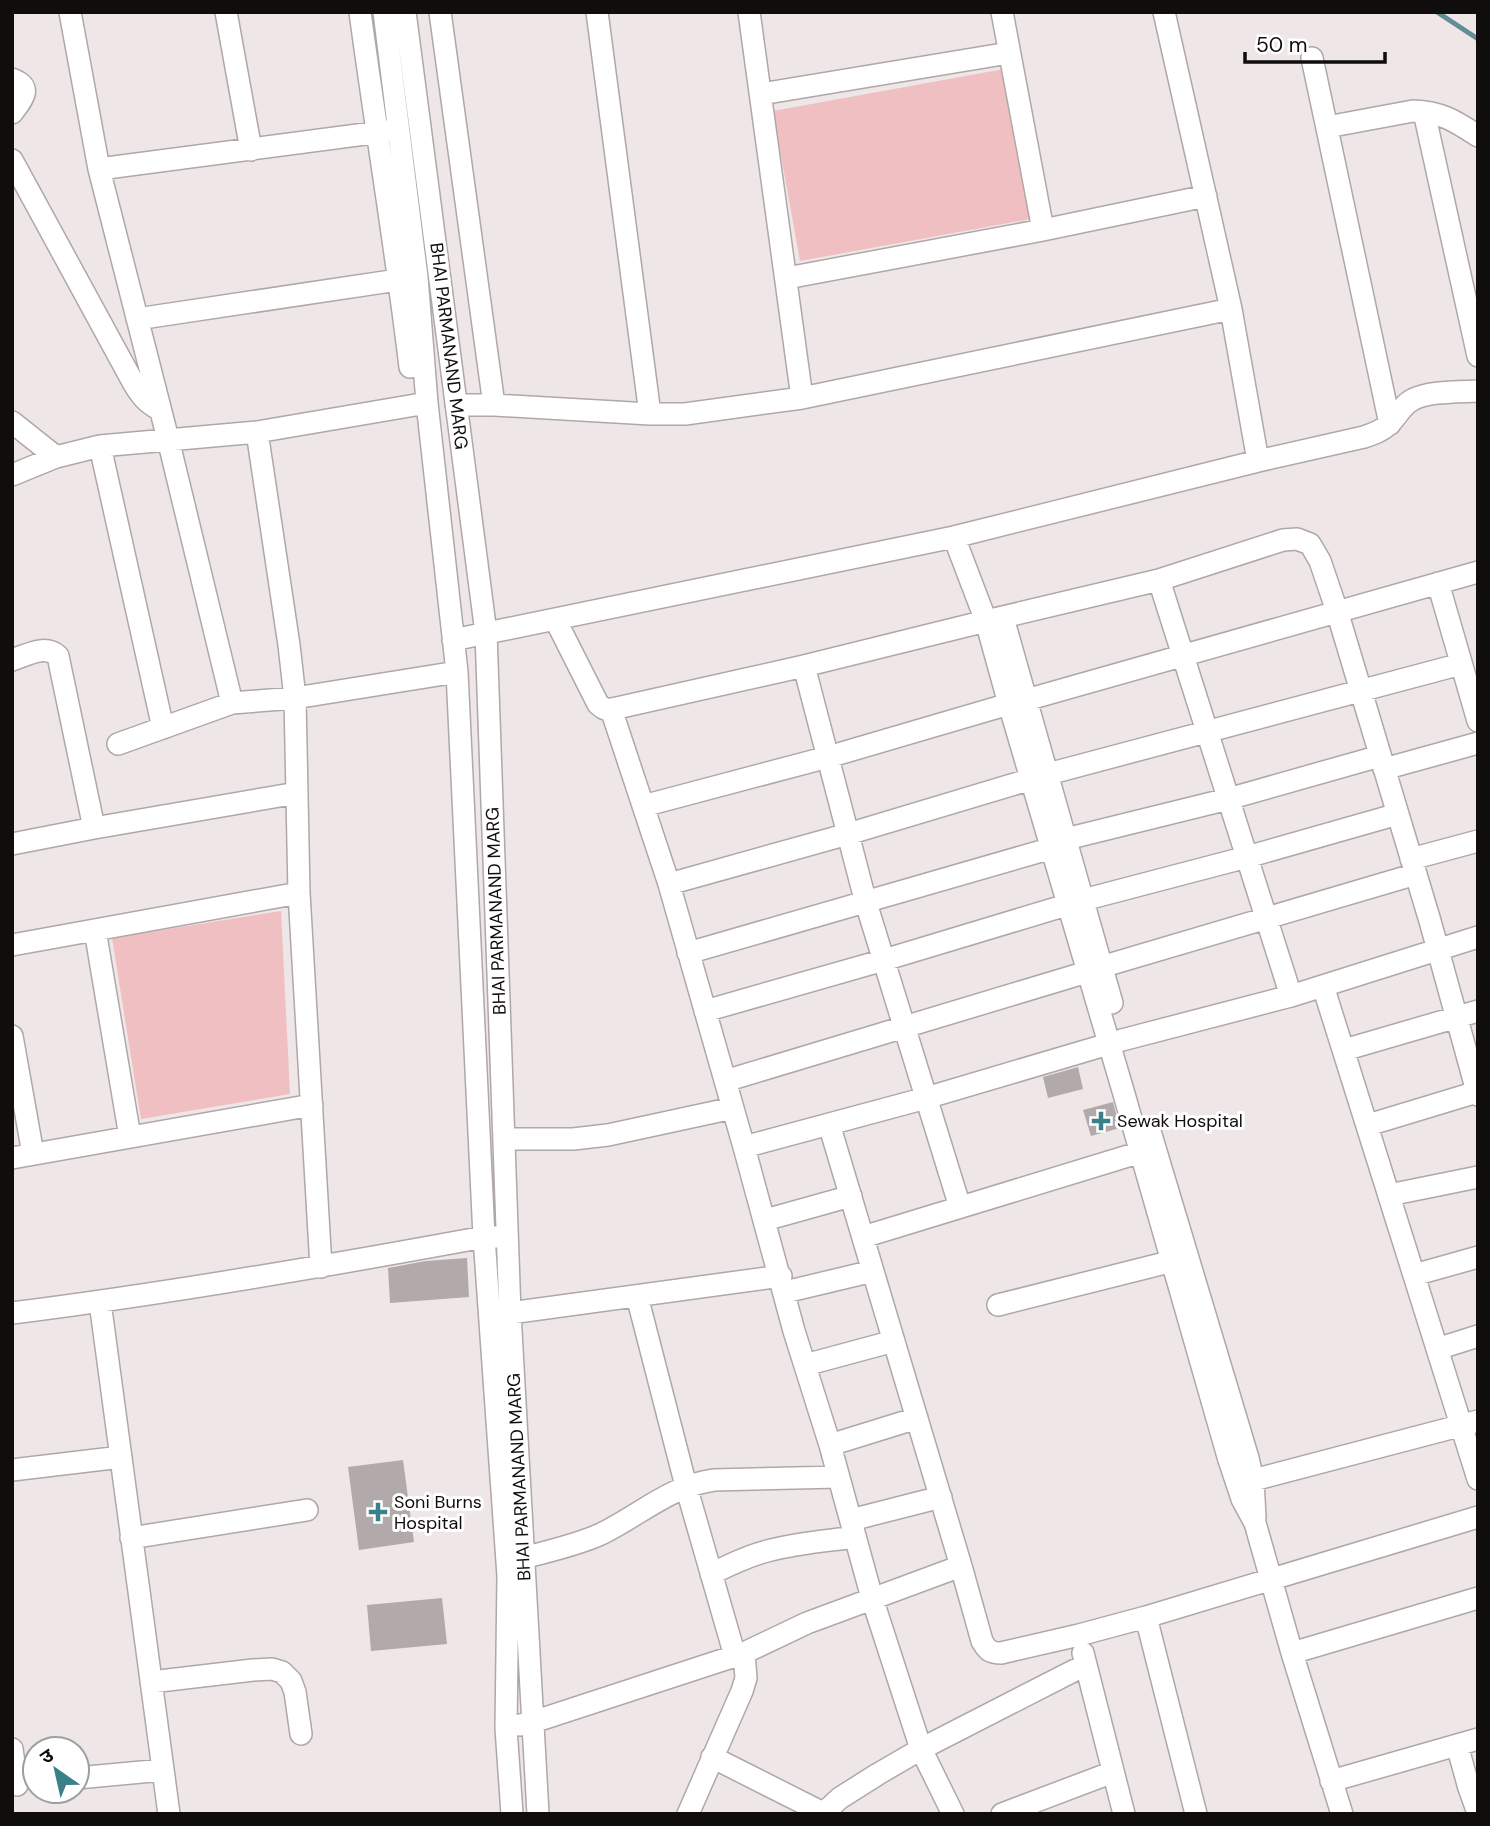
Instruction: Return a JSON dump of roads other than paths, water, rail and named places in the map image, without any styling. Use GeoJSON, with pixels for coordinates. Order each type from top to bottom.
{"type":"FeatureCollection","features":[{"type":"Feature","properties":{"kind":"street"},"geometry":{"type":"LineString","coordinates":[[70,12],[99,169],[232,703]]}},
{"type":"Feature","properties":{"kind":"street"},"geometry":{"type":"LineString","coordinates":[[226,12],[251,150]]}},
{"type":"Feature","properties":{"kind":"street"},"geometry":{"type":"LineString","coordinates":[[137,319],[408,278],[377,133],[360,12]]}},
{"type":"Feature","properties":{"kind":"street","name":"BHAI PARMANAND MARG"},"geometry":{"type":"LineString","coordinates":[[384,12],[400,130],[408,278],[421,404],[457,672],[484,1237],[508,1576],[507,1813]]}},
{"type":"Feature","properties":{"kind":"street","name":"BHAI PARMANAND MARG"},"geometry":{"type":"LineString","coordinates":[[405,12],[486,633],[510,1313],[538,1813]]}},
{"type":"Feature","properties":{"kind":"street"},"geometry":{"type":"LineString","coordinates":[[440,12],[494,405]]}},
{"type":"Feature","properties":{"kind":"street"},"geometry":{"type":"LineString","coordinates":[[597,12],[650,414]]}},
{"type":"Feature","properties":{"kind":"street"},"geometry":{"type":"LineString","coordinates":[[749,12],[803,398]]}},
{"type":"Feature","properties":{"kind":"street"},"geometry":{"type":"LineString","coordinates":[[1002,12],[1043,230]]}},
{"type":"Feature","properties":{"kind":"street"},"geometry":{"type":"LineString","coordinates":[[1164,12],[1231,309],[1258,461]]}},
{"type":"Feature","properties":{"kind":"street"},"geometry":{"type":"LineString","coordinates":[[761,94],[1009,53]]}},
{"type":"Feature","properties":{"kind":"street"},"geometry":{"type":"LineString","coordinates":[[1312,58],[1390,424]]}},
{"type":"Feature","properties":{"kind":"street"},"geometry":{"type":"LineString","coordinates":[[12,79],[24,86],[25,92],[12,113]]}},
{"type":"Feature","properties":{"kind":"street"},"geometry":{"type":"LineString","coordinates":[[1327,127],[1413,111],[1433,112],[1448,117],[1478,136]]}},
{"type":"Feature","properties":{"kind":"street"},"geometry":{"type":"LineString","coordinates":[[1424,112],[1478,356]]}},
{"type":"Feature","properties":{"kind":"street"},"geometry":{"type":"LineString","coordinates":[[99,169],[400,130]]}},
{"type":"Feature","properties":{"kind":"street"},"geometry":{"type":"LineString","coordinates":[[12,160],[142,398],[160,410]]}},
{"type":"Feature","properties":{"kind":"street"},"geometry":{"type":"LineString","coordinates":[[787,278],[1206,196]]}},
{"type":"Feature","properties":{"kind":"street"},"geometry":{"type":"LineString","coordinates":[[456,405],[685,414],[803,398],[1231,309]]}},
{"type":"Feature","properties":{"kind":"street"},"geometry":{"type":"LineString","coordinates":[[453,640],[954,537],[1364,437],[1390,424],[1412,399],[1478,391]]}},
{"type":"Feature","properties":{"kind":"street"},"geometry":{"type":"LineString","coordinates":[[12,475],[57,457],[100,446],[257,432],[421,404]]}},
{"type":"Feature","properties":{"kind":"street"},"geometry":{"type":"LineString","coordinates":[[12,422],[57,457]]}},
{"type":"Feature","properties":{"kind":"street"},"geometry":{"type":"LineString","coordinates":[[257,432],[295,698],[299,893],[321,1267]]}},
{"type":"Feature","properties":{"kind":"street"},"geometry":{"type":"LineString","coordinates":[[100,446],[163,728]]}},
{"type":"Feature","properties":{"kind":"street"},"geometry":{"type":"LineString","coordinates":[[954,537],[994,619],[1245,1482],[1292,1653],[1342,1814]]}},
{"type":"Feature","properties":{"kind":"street"},"geometry":{"type":"LineString","coordinates":[[555,619],[598,704],[611,709],[804,666],[1159,580],[1283,540],[1297,539],[1310,544],[1320,561],[1414,866],[1477,1093],[1368,1125]]}},
{"type":"Feature","properties":{"kind":"street"},"geometry":{"type":"LineString","coordinates":[[643,806],[828,757],[1478,572]]}},
{"type":"Feature","properties":{"kind":"street"},"geometry":{"type":"LineString","coordinates":[[1159,580],[1291,996]]}},
{"type":"Feature","properties":{"kind":"street"},"geometry":{"type":"LineString","coordinates":[[1438,583],[1478,721]]}},
{"type":"Feature","properties":{"kind":"street"},"geometry":{"type":"LineString","coordinates":[[12,660],[44,649],[51,650],[58,656],[94,828]]}},
{"type":"Feature","properties":{"kind":"street"},"geometry":{"type":"LineString","coordinates":[[669,884],[1040,777],[1461,664]]}},
{"type":"Feature","properties":{"kind":"street"},"geometry":{"type":"LineString","coordinates":[[804,666],[866,903],[960,1207]]}},
{"type":"Feature","properties":{"kind":"street"},"geometry":{"type":"LineString","coordinates":[[118,744],[232,703],[295,698],[457,672]]}},
{"type":"Feature","properties":{"kind":"street"},"geometry":{"type":"LineString","coordinates":[[611,709],[669,884],[872,1598],[921,1749],[953,1814]]}},
{"type":"Feature","properties":{"kind":"street"},"geometry":{"type":"LineString","coordinates":[[688,953],[866,903],[1059,843],[1228,799],[1478,743]]}},
{"type":"Feature","properties":{"kind":"street"},"geometry":{"type":"LineString","coordinates":[[12,844],[297,793]]}},
{"type":"Feature","properties":{"kind":"street"},"geometry":{"type":"LineString","coordinates":[[705,1011],[1075,902],[1398,814]]}},
{"type":"Feature","properties":{"kind":"street"},"geometry":{"type":"LineString","coordinates":[[725,1081],[1266,919],[1478,841]]}},
{"type":"Feature","properties":{"kind":"street"},"geometry":{"type":"LineString","coordinates":[[12,945],[299,893]]}},
{"type":"Feature","properties":{"kind":"street"},"geometry":{"type":"LineString","coordinates":[[95,930],[130,1137]]}},
{"type":"Feature","properties":{"kind":"street"},"geometry":{"type":"LineString","coordinates":[[744,1147],[926,1098],[1115,1042],[1291,996],[1478,937]]}},
{"type":"Feature","properties":{"kind":"street"},"geometry":{"type":"LineString","coordinates":[[1323,986],[1437,1349],[1470,1424],[1478,1479]]}},
{"type":"Feature","properties":{"kind":"street"},"geometry":{"type":"LineString","coordinates":[[1344,1050],[1478,1011]]}},
{"type":"Feature","properties":{"kind":"street"},"geometry":{"type":"LineString","coordinates":[[12,1036],[23,1156],[312,1105]]}},
{"type":"Feature","properties":{"kind":"street"},"geometry":{"type":"LineString","coordinates":[[1115,1042],[1141,1152],[1160,1192]]}},
{"type":"Feature","properties":{"kind":"street"},"geometry":{"type":"LineString","coordinates":[[504,1139],[573,1139],[608,1135],[733,1108]]}},
{"type":"Feature","properties":{"kind":"street"},"geometry":{"type":"LineString","coordinates":[[829,1124],[982,1641],[992,1653],[1079,1635],[1146,1617],[1478,1517]]}},
{"type":"Feature","properties":{"kind":"street"},"geometry":{"type":"LineString","coordinates":[[863,1237],[1141,1152]]}},
{"type":"Feature","properties":{"kind":"street"},"geometry":{"type":"LineString","coordinates":[[1390,1195],[1478,1177]]}},
{"type":"Feature","properties":{"kind":"street"},"geometry":{"type":"LineString","coordinates":[[765,1220],[851,1196]]}},
{"type":"Feature","properties":{"kind":"street"},"geometry":{"type":"LineString","coordinates":[[12,1313],[321,1267],[484,1237],[507,1237]]}},
{"type":"Feature","properties":{"kind":"street"},"geometry":{"type":"LineString","coordinates":[[1415,1275],[1478,1257]]}},
{"type":"Feature","properties":{"kind":"street"},"geometry":{"type":"LineString","coordinates":[[998,1305],[1180,1259]]}},
{"type":"Feature","properties":{"kind":"street"},"geometry":{"type":"LineString","coordinates":[[510,1313],[637,1296],[783,1284],[873,1271]]}},
{"type":"Feature","properties":{"kind":"street"},"geometry":{"type":"LineString","coordinates":[[637,1296],[711,1574],[746,1678],[688,1814]]}},
{"type":"Feature","properties":{"kind":"street"},"geometry":{"type":"LineString","coordinates":[[100,1302],[169,1814]]}},
{"type":"Feature","properties":{"kind":"street"},"geometry":{"type":"LineString","coordinates":[[1437,1349],[1478,1336]]}},
{"type":"Feature","properties":{"kind":"street"},"geometry":{"type":"LineString","coordinates":[[805,1365],[894,1341]]}},
{"type":"Feature","properties":{"kind":"street"},"geometry":{"type":"LineString","coordinates":[[830,1445],[917,1418]]}},
{"type":"Feature","properties":{"kind":"street"},"geometry":{"type":"LineString","coordinates":[[1245,1482],[1470,1424]]}},
{"type":"Feature","properties":{"kind":"street"},"geometry":{"type":"LineString","coordinates":[[12,1470],[121,1457]]}},
{"type":"Feature","properties":{"kind":"street"},"geometry":{"type":"LineString","coordinates":[[523,1558],[589,1539],[686,1486],[713,1480],[838,1477]]}},
{"type":"Feature","properties":{"kind":"street"},"geometry":{"type":"LineString","coordinates":[[711,1574],[741,1560],[853,1528],[941,1497]]}},
{"type":"Feature","properties":{"kind":"street"},"geometry":{"type":"LineString","coordinates":[[131,1538],[307,1510]]}},
{"type":"Feature","properties":{"kind":"street"},"geometry":{"type":"LineString","coordinates":[[506,1728],[533,1722],[740,1655],[807,1622],[961,1566]]}},
{"type":"Feature","properties":{"kind":"street"},"geometry":{"type":"LineString","coordinates":[[1292,1653],[1478,1598]]}},
{"type":"Feature","properties":{"kind":"street"},"geometry":{"type":"LineString","coordinates":[[1146,1617],[1196,1814]]}},
{"type":"Feature","properties":{"kind":"street"},"geometry":{"type":"LineString","coordinates":[[1079,1635],[1124,1814]]}},
{"type":"Feature","properties":{"kind":"street"},"geometry":{"type":"LineString","coordinates":[[712,1757],[821,1812],[921,1749],[1085,1665]]}},
{"type":"Feature","properties":{"kind":"street"},"geometry":{"type":"LineString","coordinates":[[151,1682],[253,1670],[272,1669],[282,1672],[291,1681],[295,1692],[301,1734]]}},
{"type":"Feature","properties":{"kind":"street"},"geometry":{"type":"LineString","coordinates":[[1331,1781],[1467,1742],[1469,1788],[1478,1813]]}},
{"type":"Feature","properties":{"kind":"street"},"geometry":{"type":"LineString","coordinates":[[12,1749],[21,1780]]}},
{"type":"Feature","properties":{"kind":"street"},"geometry":{"type":"LineString","coordinates":[[91,1778],[163,1770]]}},
{"type":"Feature","properties":{"kind":"street"},"geometry":{"type":"LineString","coordinates":[[1002,1814],[1113,1772]]}},
{"type":"Feature","properties":{"kind":"street"},"geometry":{"type":"LineString","coordinates":[[507,1813],[538,1813]]}},
{"type":"Feature","properties":{"kind":"waterway"},"geometry":{"type":"LineString","coordinates":[[1437,12],[1478,39]]}},
{"type":"Feature","properties":{"kind":"place","name":"Sewak Hospital"},"geometry":{"type":"Point","coordinates":[1101,1121]}},
{"type":"Feature","properties":{"kind":"place","name":"Soni Burns Hospital"},"geometry":{"type":"Point","coordinates":[378,1512]}}]}
